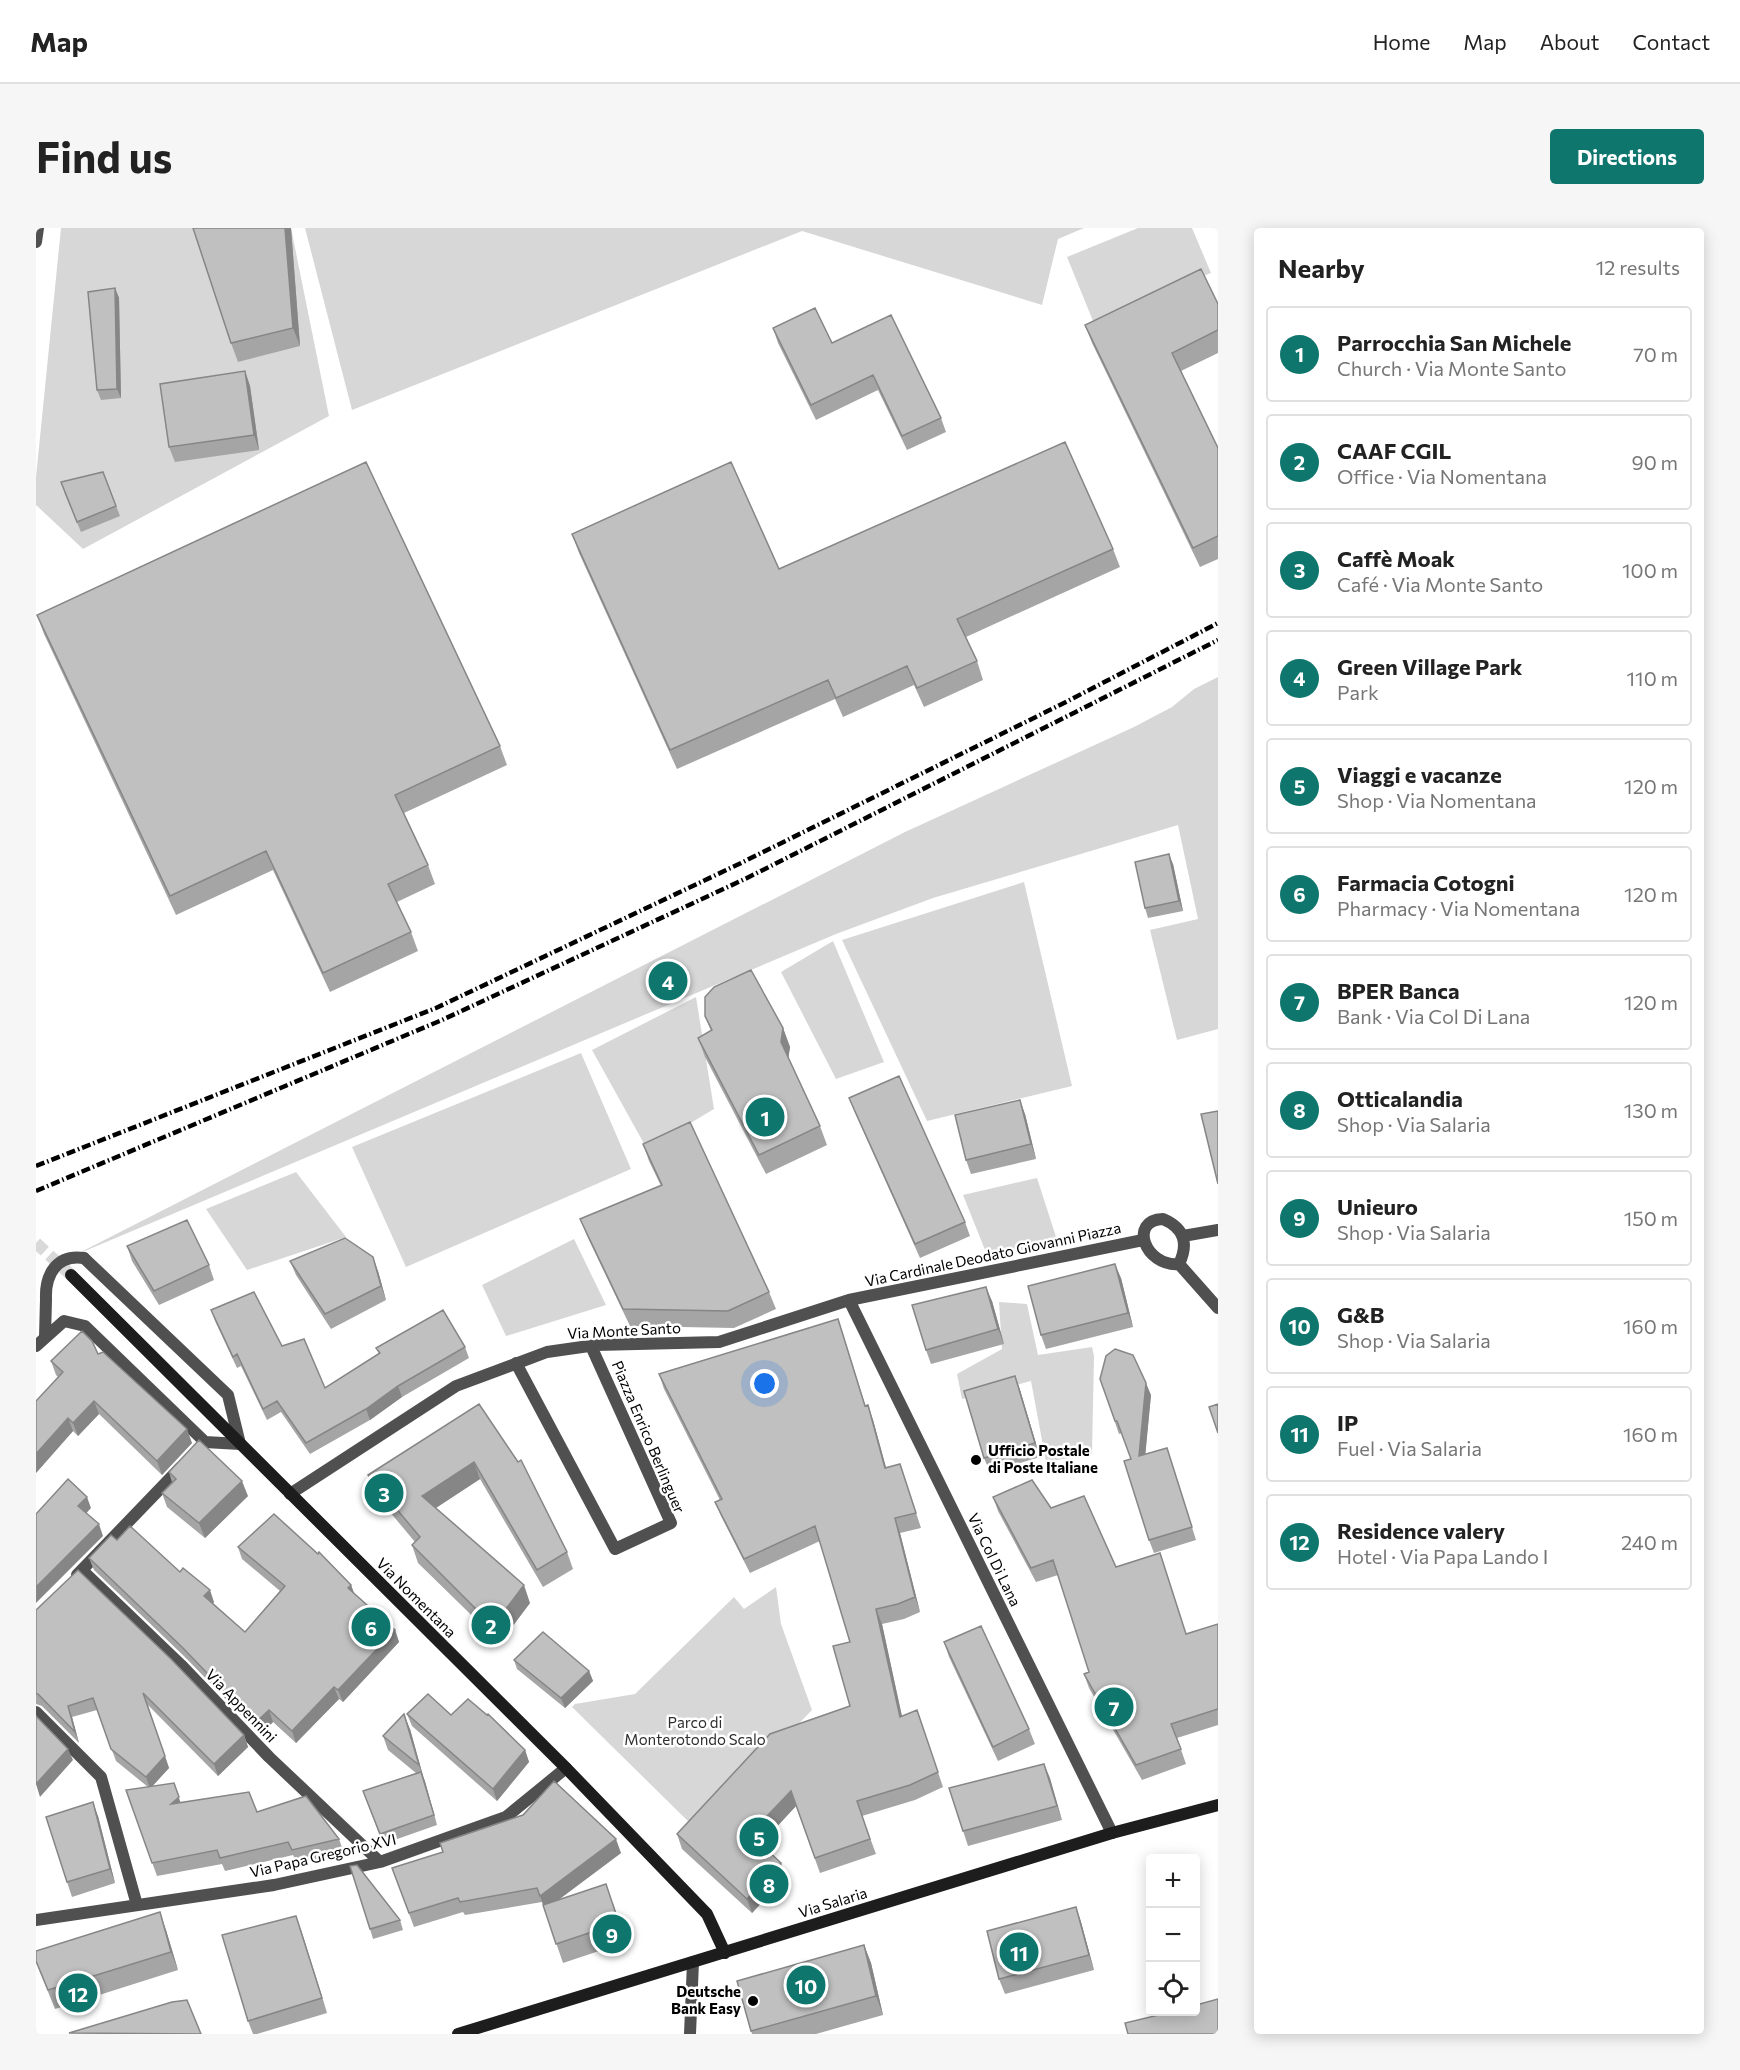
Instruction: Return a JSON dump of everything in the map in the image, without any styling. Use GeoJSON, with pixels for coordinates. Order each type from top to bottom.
{"type":"FeatureCollection","features":[{"type":"Feature","properties":{"kind":"main road","name":"Via Nomentana"},"geometry":{"type":"LineString","coordinates":[[71,1275],[566,1768],[707,1914],[725,1953]]}},
{"type":"Feature","properties":{"kind":"main road","name":"Via Salaria"},"geometry":{"type":"LineString","coordinates":[[458,2034],[1112,1833],[1218,1804]]}},
{"type":"Feature","properties":{"kind":"street"},"geometry":{"type":"LineString","coordinates":[[36,242],[38,228]]}},
{"type":"Feature","properties":{"kind":"street"},"geometry":{"type":"LineString","coordinates":[[1179,1264],[1183,1256],[1182,1236],[1176,1226],[1163,1219],[1156,1220],[1146,1229],[1143,1240],[1148,1251],[1156,1259],[1179,1264],[1218,1308]]}},
{"type":"Feature","properties":{"kind":"street"},"geometry":{"type":"LineString","coordinates":[[1182,1236],[1218,1230]]}},
{"type":"Feature","properties":{"kind":"street","name":"Via Cardinale Deodato Giovanni Piazza"},"geometry":{"type":"LineString","coordinates":[[849,1300],[1143,1240]]}},
{"type":"Feature","properties":{"kind":"street"},"geometry":{"type":"LineString","coordinates":[[40,1342],[46,1284],[52,1269],[66,1258],[73,1256],[84,1258],[228,1395],[240,1444],[197,1450],[67,1585]]}},
{"type":"Feature","properties":{"kind":"street","name":"Via Monte Santo"},"geometry":{"type":"LineString","coordinates":[[290,1494],[456,1386],[547,1352],[591,1346],[719,1342],[849,1300]]}},
{"type":"Feature","properties":{"kind":"street","name":"Via Col Di Lana"},"geometry":{"type":"LineString","coordinates":[[849,1300],[1112,1833]]}},
{"type":"Feature","properties":{"kind":"street"},"geometry":{"type":"LineString","coordinates":[[40,1342],[64,1321],[86,1326],[197,1450]]}},
{"type":"Feature","properties":{"kind":"street","name":"Piazza Enrico Berlinguer"},"geometry":{"type":"LineString","coordinates":[[516,1363],[615,1549],[671,1523],[591,1346]]}},
{"type":"Feature","properties":{"kind":"street","name":"Via Appennini"},"geometry":{"type":"LineString","coordinates":[[82,1570],[181,1665],[270,1757],[380,1862]]}},
{"type":"Feature","properties":{"kind":"street"},"geometry":{"type":"LineString","coordinates":[[36,1712],[101,1777],[137,1905]]}},
{"type":"Feature","properties":{"kind":"street","name":"Via Papa Gregorio XVI"},"geometry":{"type":"LineString","coordinates":[[36,1920],[274,1885],[380,1862],[506,1817],[566,1768]]}},
{"type":"Feature","properties":{"kind":"street"},"geometry":{"type":"LineString","coordinates":[[690,2034],[693,1962]]}},
{"type":"Feature","properties":{"kind":"green space"},"geometry":{"type":"Polygon","coordinates":[[[61,228],[291,228],[329,416],[83,549],[36,505],[36,477],[61,228]]]}},
{"type":"Feature","properties":{"kind":"green space"},"geometry":{"type":"Polygon","coordinates":[[[305,228],[1084,228],[1058,239],[1042,305],[802,231],[352,410],[305,228]]]}},
{"type":"Feature","properties":{"kind":"green space"},"geometry":{"type":"Polygon","coordinates":[[[1138,228],[1192,228],[1211,273],[1093,321],[1067,257],[1138,228]]]}},
{"type":"Feature","properties":{"kind":"green space"},"geometry":{"type":"Polygon","coordinates":[[[1218,677],[1218,1029],[1177,1040],[1150,930],[1198,919],[1178,825],[933,898],[836,934],[73,1256],[905,832],[1134,727],[1172,707],[1194,689],[1218,677]]]}},
{"type":"Feature","properties":{"kind":"green space"},"geometry":{"type":"Polygon","coordinates":[[[1024,882],[1072,1086],[927,1121],[842,940],[1024,882]]]}},
{"type":"Feature","properties":{"kind":"green space"},"geometry":{"type":"Polygon","coordinates":[[[833,941],[884,1062],[836,1079],[781,972],[833,941]]]}},
{"type":"Feature","properties":{"kind":"green space"},"geometry":{"type":"Polygon","coordinates":[[[696,997],[714,1109],[647,1149],[592,1050],[696,997]]]}},
{"type":"Feature","properties":{"kind":"green space"},"geometry":{"type":"Polygon","coordinates":[[[581,1053],[631,1169],[406,1267],[352,1147],[581,1053]]]}},
{"type":"Feature","properties":{"kind":"green space"},"geometry":{"type":"Polygon","coordinates":[[[296,1172],[346,1237],[247,1270],[206,1209],[296,1172]]]}},
{"type":"Feature","properties":{"kind":"green space"},"geometry":{"type":"Polygon","coordinates":[[[1037,1178],[1058,1243],[989,1260],[963,1195],[1037,1178]]]}},
{"type":"Feature","properties":{"kind":"green space"},"geometry":{"type":"Polygon","coordinates":[[[574,1239],[606,1305],[506,1336],[482,1285],[574,1239]]]}},
{"type":"Feature","properties":{"kind":"green space"},"geometry":{"type":"Polygon","coordinates":[[[999,1302],[1027,1304],[1038,1355],[1092,1347],[1094,1356],[1092,1454],[1046,1462],[1031,1381],[962,1399],[957,1374],[1002,1349],[999,1302]]]}},
{"type":"Feature","properties":{"kind":"green space","name":"Parco di Monterotondo Scalo"},"geometry":{"type":"Polygon","coordinates":[[[776,1587],[781,1624],[812,1710],[696,1829],[572,1707],[575,1704],[635,1694],[734,1597],[744,1609],[776,1587]]]}},
{"type":"Feature","properties":{"kind":"building"},"geometry":{"type":"Polygon","coordinates":[[[193,228],[285,228],[293,328],[231,343],[193,228]]]}},
{"type":"Feature","properties":{"kind":"building"},"geometry":{"type":"Polygon","coordinates":[[[1201,269],[1218,304],[1218,330],[1172,353],[1218,448],[1218,536],[1193,548],[1085,325],[1201,269]]]}},
{"type":"Feature","properties":{"kind":"building"},"geometry":{"type":"Polygon","coordinates":[[[115,288],[117,389],[97,390],[88,292],[115,288]]]}},
{"type":"Feature","properties":{"kind":"building"},"geometry":{"type":"Polygon","coordinates":[[[815,308],[832,343],[891,315],[941,418],[902,436],[873,375],[811,405],[773,328],[815,308]]]}},
{"type":"Feature","properties":{"kind":"building"},"geometry":{"type":"Polygon","coordinates":[[[245,371],[254,435],[169,447],[160,384],[245,371]]]}},
{"type":"Feature","properties":{"kind":"building"},"geometry":{"type":"Polygon","coordinates":[[[1065,442],[1113,549],[957,619],[977,661],[917,688],[907,666],[836,698],[828,680],[670,750],[572,534],[731,462],[779,569],[1065,442]]]}},
{"type":"Feature","properties":{"kind":"building"},"geometry":{"type":"Polygon","coordinates":[[[366,462],[500,746],[395,795],[428,865],[388,884],[411,932],[323,973],[266,851],[170,896],[37,615],[366,462]]]}},
{"type":"Feature","properties":{"kind":"building"},"geometry":{"type":"Polygon","coordinates":[[[103,472],[116,506],[77,522],[61,482],[103,472]]]}},
{"type":"Feature","properties":{"kind":"building"},"geometry":{"type":"Polygon","coordinates":[[[1169,854],[1179,901],[1145,908],[1135,862],[1169,854]]]}},
{"type":"Feature","properties":{"kind":"building"},"geometry":{"type":"Polygon","coordinates":[[[751,970],[783,1028],[781,1042],[820,1126],[759,1155],[698,1038],[712,1030],[705,1016],[705,997],[714,987],[751,970]]]}},
{"type":"Feature","properties":{"kind":"building"},"geometry":{"type":"Polygon","coordinates":[[[899,1076],[965,1222],[915,1244],[849,1098],[899,1076]]]}},
{"type":"Feature","properties":{"kind":"building"},"geometry":{"type":"Polygon","coordinates":[[[1020,1100],[1031,1144],[966,1160],[955,1115],[1020,1100]]]}},
{"type":"Feature","properties":{"kind":"building"},"geometry":{"type":"Polygon","coordinates":[[[1218,1111],[1218,1184],[1201,1114],[1218,1111]]]}},
{"type":"Feature","properties":{"kind":"building"},"geometry":{"type":"Polygon","coordinates":[[[690,1122],[769,1292],[728,1311],[623,1309],[580,1219],[662,1185],[643,1144],[690,1122]]]}},
{"type":"Feature","properties":{"kind":"building"},"geometry":{"type":"Polygon","coordinates":[[[187,1220],[209,1265],[154,1291],[127,1246],[187,1220]]]}},
{"type":"Feature","properties":{"kind":"building"},"geometry":{"type":"Polygon","coordinates":[[[345,1238],[373,1257],[381,1286],[325,1314],[290,1261],[345,1238]]]}},
{"type":"Feature","properties":{"kind":"building"},"geometry":{"type":"Polygon","coordinates":[[[1115,1264],[1128,1313],[1041,1335],[1028,1286],[1115,1264]]]}},
{"type":"Feature","properties":{"kind":"building"},"geometry":{"type":"Polygon","coordinates":[[[986,1287],[998,1329],[926,1350],[912,1305],[986,1287]]]}},
{"type":"Feature","properties":{"kind":"building"},"geometry":{"type":"Polygon","coordinates":[[[254,1292],[282,1346],[304,1339],[325,1388],[380,1353],[376,1348],[443,1310],[465,1347],[398,1386],[366,1409],[306,1443],[277,1401],[263,1409],[237,1354],[233,1357],[211,1310],[254,1292]]]}},
{"type":"Feature","properties":{"kind":"building"},"geometry":{"type":"Polygon","coordinates":[[[838,1319],[865,1406],[868,1405],[885,1468],[900,1464],[916,1513],[895,1518],[915,1597],[876,1609],[900,1717],[917,1710],[938,1772],[910,1785],[857,1801],[870,1839],[815,1858],[791,1791],[750,1834],[781,1863],[747,1899],[677,1834],[770,1734],[850,1706],[833,1646],[850,1642],[815,1526],[744,1559],[715,1502],[722,1499],[659,1374],[838,1319]]]}},
{"type":"Feature","properties":{"kind":"building"},"geometry":{"type":"Polygon","coordinates":[[[82,1331],[92,1341],[98,1354],[103,1352],[187,1429],[157,1461],[94,1401],[73,1423],[68,1418],[36,1454],[36,1401],[63,1372],[51,1361],[82,1331]]]}},
{"type":"Feature","properties":{"kind":"building"},"geometry":{"type":"Polygon","coordinates":[[[1115,1349],[1133,1355],[1146,1383],[1139,1456],[1167,1448],[1192,1527],[1149,1540],[1124,1461],[1131,1459],[1100,1379],[1106,1356],[1115,1349]]]}},
{"type":"Feature","properties":{"kind":"building"},"geometry":{"type":"Polygon","coordinates":[[[1015,1376],[1035,1443],[984,1458],[964,1391],[1015,1376]]]}},
{"type":"Feature","properties":{"kind":"building"},"geometry":{"type":"Polygon","coordinates":[[[479,1404],[518,1462],[521,1460],[567,1552],[537,1570],[474,1462],[422,1496],[524,1585],[493,1626],[412,1545],[420,1537],[368,1475],[479,1404]]]}},
{"type":"Feature","properties":{"kind":"building"},"geometry":{"type":"Polygon","coordinates":[[[1218,1404],[1218,1433],[1209,1407],[1218,1404]]]}},
{"type":"Feature","properties":{"kind":"building"},"geometry":{"type":"Polygon","coordinates":[[[199,1440],[242,1481],[199,1523],[162,1493],[176,1479],[169,1472],[199,1440]]]}},
{"type":"Feature","properties":{"kind":"building"},"geometry":{"type":"Polygon","coordinates":[[[68,1479],[87,1497],[78,1506],[99,1524],[36,1587],[36,1514],[68,1479]]]}},
{"type":"Feature","properties":{"kind":"building"},"geometry":{"type":"Polygon","coordinates":[[[1032,1480],[1051,1508],[1084,1496],[1116,1567],[1160,1553],[1186,1634],[1218,1624],[1218,1709],[1171,1724],[1181,1749],[1136,1765],[1084,1674],[1089,1672],[1053,1560],[1031,1568],[993,1497],[1032,1480]]]}},
{"type":"Feature","properties":{"kind":"building"},"geometry":{"type":"Polygon","coordinates":[[[274,1514],[318,1554],[319,1552],[351,1585],[348,1588],[395,1630],[338,1690],[334,1687],[292,1731],[269,1710],[255,1723],[182,1647],[89,1558],[111,1535],[117,1540],[130,1526],[180,1572],[183,1568],[210,1590],[204,1596],[245,1632],[285,1586],[238,1547],[274,1514]]]}},
{"type":"Feature","properties":{"kind":"building"},"geometry":{"type":"Polygon","coordinates":[[[78,1570],[171,1659],[244,1735],[214,1764],[143,1693],[165,1756],[146,1777],[111,1749],[93,1698],[68,1706],[75,1732],[36,1694],[36,1610],[78,1570]]]}},
{"type":"Feature","properties":{"kind":"building"},"geometry":{"type":"Polygon","coordinates":[[[981,1626],[1029,1729],[993,1747],[944,1642],[981,1626]]]}},
{"type":"Feature","properties":{"kind":"building"},"geometry":{"type":"Polygon","coordinates":[[[543,1632],[589,1671],[561,1698],[514,1660],[543,1632]]]}},
{"type":"Feature","properties":{"kind":"building"},"geometry":{"type":"Polygon","coordinates":[[[428,1694],[451,1715],[468,1699],[488,1714],[525,1750],[493,1789],[407,1714],[428,1694]]]}},
{"type":"Feature","properties":{"kind":"building"},"geometry":{"type":"Polygon","coordinates":[[[404,1714],[419,1765],[383,1736],[404,1714]]]}},
{"type":"Feature","properties":{"kind":"building"},"geometry":{"type":"Polygon","coordinates":[[[36,1716],[68,1749],[36,1784],[36,1716]]]}},
{"type":"Feature","properties":{"kind":"building"},"geometry":{"type":"Polygon","coordinates":[[[1044,1764],[1057,1806],[963,1831],[949,1788],[1044,1764]]]}},
{"type":"Feature","properties":{"kind":"building"},"geometry":{"type":"Polygon","coordinates":[[[421,1772],[434,1815],[380,1834],[363,1791],[421,1772]]]}},
{"type":"Feature","properties":{"kind":"building"},"geometry":{"type":"Polygon","coordinates":[[[554,1781],[616,1839],[540,1896],[537,1888],[460,1902],[458,1898],[409,1913],[392,1868],[443,1852],[440,1843],[523,1815],[554,1781]]]}},
{"type":"Feature","properties":{"kind":"building"},"geometry":{"type":"Polygon","coordinates":[[[174,1783],[179,1797],[171,1804],[249,1792],[257,1812],[306,1796],[339,1839],[292,1850],[288,1842],[220,1858],[217,1850],[152,1863],[126,1790],[174,1783]]]}},
{"type":"Feature","properties":{"kind":"building"},"geometry":{"type":"Polygon","coordinates":[[[93,1802],[110,1869],[67,1882],[46,1817],[93,1802]]]}},
{"type":"Feature","properties":{"kind":"building"},"geometry":{"type":"Polygon","coordinates":[[[357,1865],[400,1920],[370,1929],[350,1866],[357,1865]]]}},
{"type":"Feature","properties":{"kind":"building"},"geometry":{"type":"Polygon","coordinates":[[[606,1884],[619,1923],[556,1944],[543,1905],[606,1884]]]}},
{"type":"Feature","properties":{"kind":"building"},"geometry":{"type":"Polygon","coordinates":[[[1076,1907],[1089,1955],[999,1979],[987,1931],[1076,1907]]]}},
{"type":"Feature","properties":{"kind":"building"},"geometry":{"type":"Polygon","coordinates":[[[160,1912],[171,1952],[48,1990],[36,1961],[36,1951],[160,1912]]]}},
{"type":"Feature","properties":{"kind":"building"},"geometry":{"type":"Polygon","coordinates":[[[296,1916],[322,1998],[248,2021],[222,1935],[296,1916]]]}},
{"type":"Feature","properties":{"kind":"building"},"geometry":{"type":"Polygon","coordinates":[[[864,1945],[876,1996],[751,2031],[737,1981],[864,1945]]]}},
{"type":"Feature","properties":{"kind":"building"},"geometry":{"type":"Polygon","coordinates":[[[1218,1999],[1218,2034],[1128,2034],[1125,2023],[1154,2016],[1200,2016],[1200,2004],[1218,1999]]]}},
{"type":"Feature","properties":{"kind":"building"},"geometry":{"type":"Polygon","coordinates":[[[187,2000],[201,2034],[69,2033],[172,2002],[187,2000]]]}},
{"type":"Feature","properties":{"kind":"tunnel"},"geometry":{"type":"LineString","coordinates":[[36,1243],[71,1275]]}},
{"type":"Feature","properties":{"kind":"railway"},"geometry":{"type":"LineString","coordinates":[[36,1166],[436,1008],[739,864],[1064,703],[1218,623]]}},
{"type":"Feature","properties":{"kind":"railway"},"geometry":{"type":"LineString","coordinates":[[36,1191],[442,1020],[747,878],[1218,640]]}},
{"type":"Feature","properties":{"kind":"place","name":"Green Village Park"},"geometry":{"type":"Point","coordinates":[668,981]}},
{"type":"Feature","properties":{"kind":"place","name":"Parrocchia San Michele"},"geometry":{"type":"Point","coordinates":[765,1117]}},
{"type":"Feature","properties":{"kind":"place","name":"Ufficio Postale di Poste Italiane"},"geometry":{"type":"Point","coordinates":[976,1460]}},
{"type":"Feature","properties":{"kind":"place","name":"Caffè Moak"},"geometry":{"type":"Point","coordinates":[384,1493]}},
{"type":"Feature","properties":{"kind":"place","name":"CAAF CGIL"},"geometry":{"type":"Point","coordinates":[491,1625]}},
{"type":"Feature","properties":{"kind":"place","name":"Farmacia Cotogni"},"geometry":{"type":"Point","coordinates":[371,1627]}},
{"type":"Feature","properties":{"kind":"place","name":"BPER Banca"},"geometry":{"type":"Point","coordinates":[1114,1707]}},
{"type":"Feature","properties":{"kind":"place","name":"Viaggi e vacanze"},"geometry":{"type":"Point","coordinates":[759,1837]}},
{"type":"Feature","properties":{"kind":"place","name":"Otticalandia"},"geometry":{"type":"Point","coordinates":[769,1884]}},
{"type":"Feature","properties":{"kind":"place","name":"Unieuro"},"geometry":{"type":"Point","coordinates":[612,1934]}},
{"type":"Feature","properties":{"kind":"place","name":"IP"},"geometry":{"type":"Point","coordinates":[1019,1952]}},
{"type":"Feature","properties":{"kind":"place","name":"G&B"},"geometry":{"type":"Point","coordinates":[806,1985]}},
{"type":"Feature","properties":{"kind":"place","name":"Residence valery"},"geometry":{"type":"Point","coordinates":[78,1993]}},
{"type":"Feature","properties":{"kind":"place","name":"Deutsche Bank Easy"},"geometry":{"type":"Point","coordinates":[753,2001]}}]}
